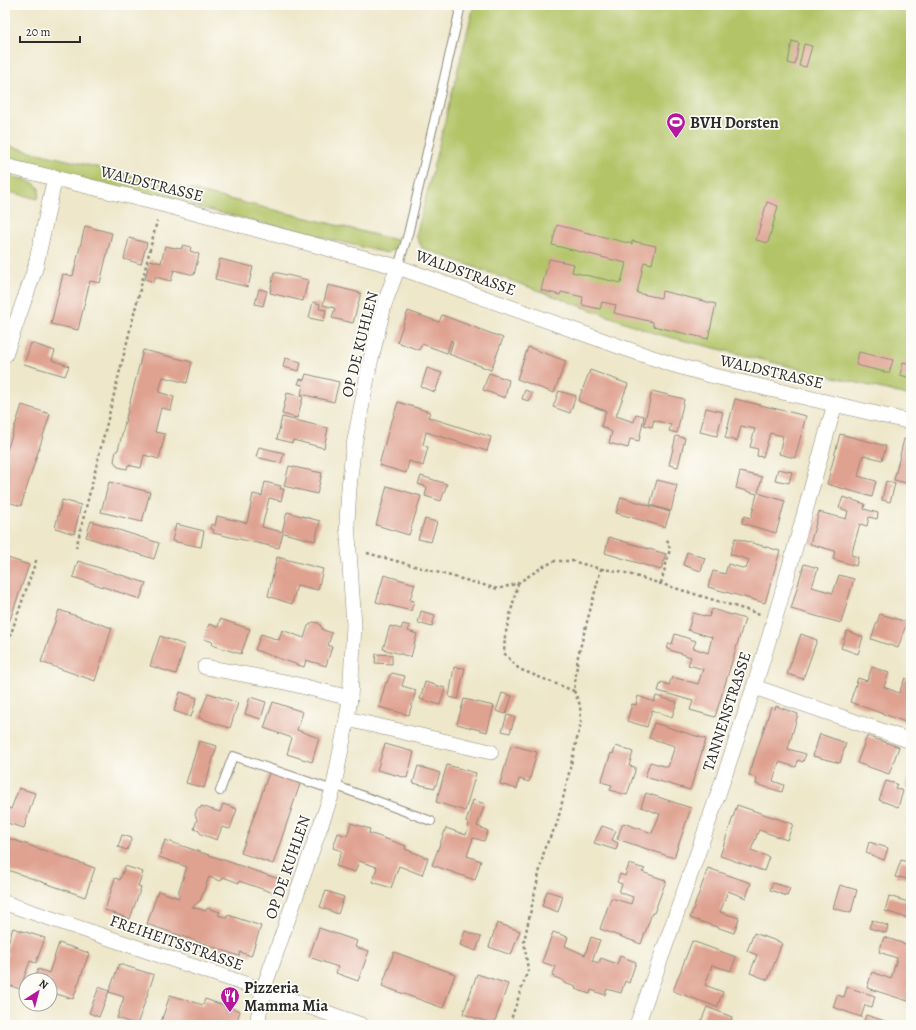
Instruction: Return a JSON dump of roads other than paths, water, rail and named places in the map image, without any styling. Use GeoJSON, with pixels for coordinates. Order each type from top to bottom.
{"type":"FeatureCollection","features":[{"type":"Feature","properties":{"kind":"street","name":"WALDSTRASSE"},"geometry":{"type":"LineString","coordinates":[[5,166],[55,177],[398,266],[621,348],[671,364],[710,375],[911,422]]}},
{"type":"Feature","properties":{"kind":"street"},"geometry":{"type":"LineString","coordinates":[[5,355],[35,269],[55,177]]}},
{"type":"Feature","properties":{"kind":"street","name":"OP DE KUHLEN"},"geometry":{"type":"LineString","coordinates":[[257,1025],[263,990],[334,787],[347,719],[350,698],[354,625],[347,522],[354,450],[370,363],[384,305],[398,266]]}},
{"type":"Feature","properties":{"kind":"street","name":"TANNENSTRASSE"},"geometry":{"type":"LineString","coordinates":[[637,1025],[701,845],[754,687],[775,619],[835,404]]}},
{"type":"Feature","properties":{"kind":"street"},"geometry":{"type":"LineString","coordinates":[[205,667],[285,682],[350,698]]}},
{"type":"Feature","properties":{"kind":"street"},"geometry":{"type":"LineString","coordinates":[[754,687],[911,740]]}},
{"type":"Feature","properties":{"kind":"street"},"geometry":{"type":"LineString","coordinates":[[347,719],[491,752]]}},
{"type":"Feature","properties":{"kind":"street","name":"FREIHEITSSTRASSE"},"geometry":{"type":"LineString","coordinates":[[5,903],[263,990],[360,1025]]}},
{"type":"Feature","properties":{"kind":"lane","name":"OP DE KUHLEN"},"geometry":{"type":"LineString","coordinates":[[398,266],[408,234],[461,5]]}},
{"type":"Feature","properties":{"kind":"lane"},"geometry":{"type":"LineString","coordinates":[[220,791],[233,756],[334,787],[431,821]]}},
{"type":"Feature","properties":{"kind":"place","name":"BVH Dorsten"},"geometry":{"type":"Point","coordinates":[676,139]}},
{"type":"Feature","properties":{"kind":"place","name":"Pizzeria Mamma Mia"},"geometry":{"type":"Point","coordinates":[230,1013]}}]}
